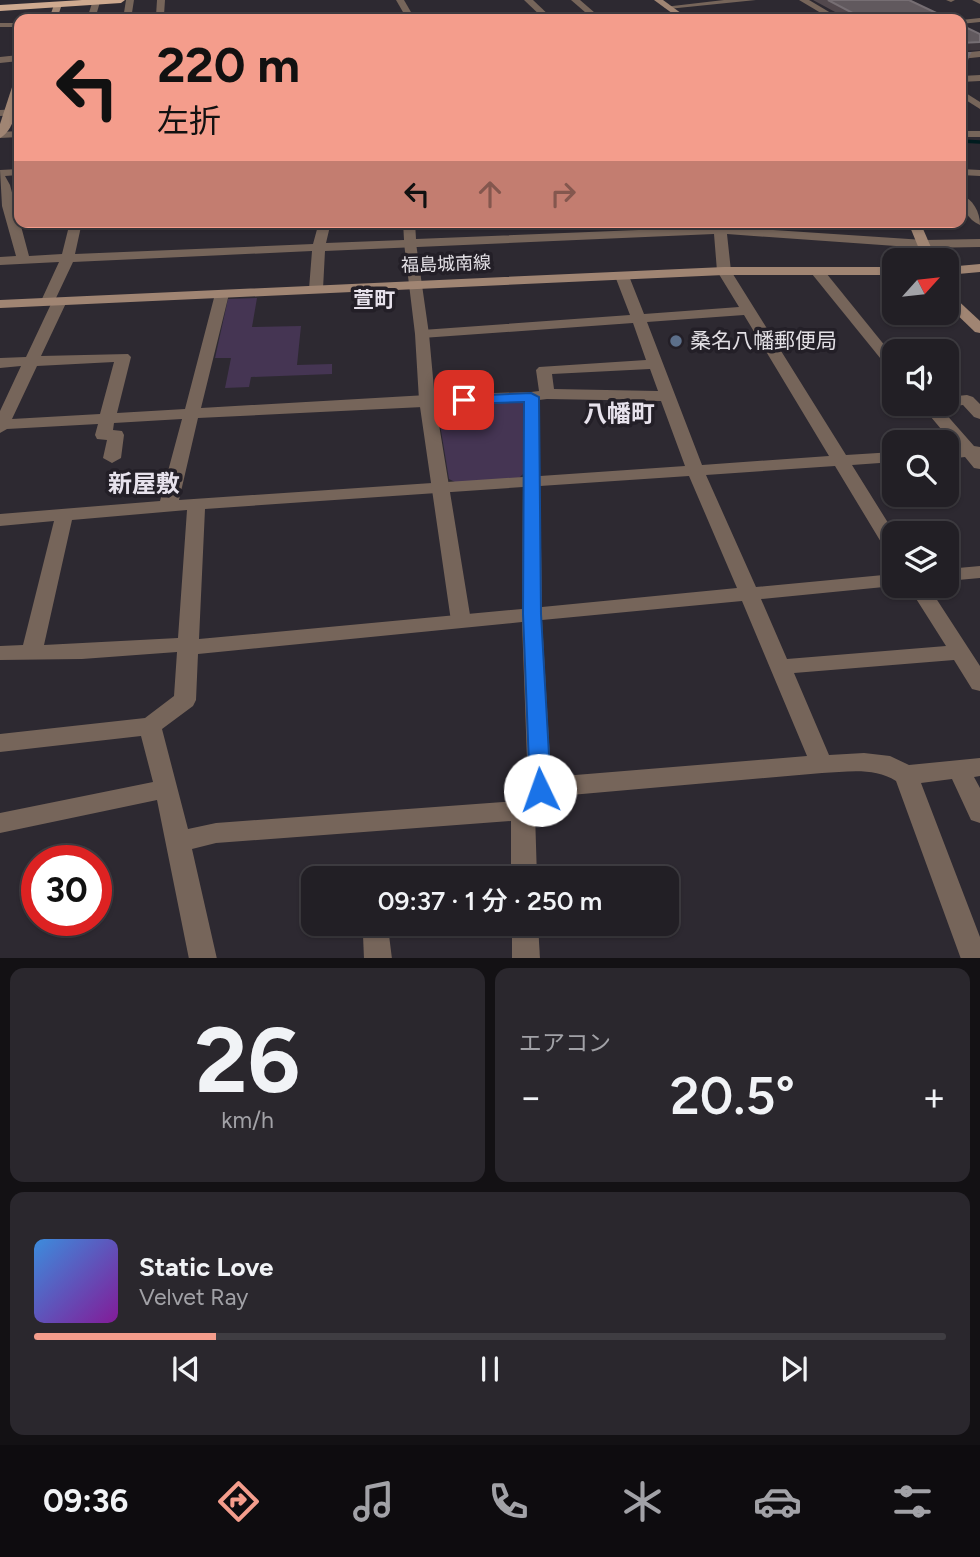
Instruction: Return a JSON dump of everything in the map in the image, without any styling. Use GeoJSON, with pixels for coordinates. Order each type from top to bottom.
{"type":"FeatureCollection","features":[{"type":"Feature","properties":{"kind":"highway"},"geometry":{"type":"LineString","coordinates":[[0,6],[75,0]]}},
{"type":"Feature","properties":{"kind":"highway"},"geometry":{"type":"LineString","coordinates":[[59,2],[121,0]]}},
{"type":"Feature","properties":{"kind":"main road"},"geometry":{"type":"LineString","coordinates":[[658,0],[678,14]]}},
{"type":"Feature","properties":{"kind":"main road"},"geometry":{"type":"LineString","coordinates":[[0,134],[10,113]]}},
{"type":"Feature","properties":{"kind":"main road"},"geometry":{"type":"LineString","coordinates":[[917,228],[926,248]]}},
{"type":"Feature","properties":{"kind":"main road","name":"福島城南線"},"geometry":{"type":"LineString","coordinates":[[0,304],[724,271],[882,271]]}},
{"type":"Feature","properties":{"kind":"main road"},"geometry":{"type":"LineString","coordinates":[[959,271],[978,271]]}},
{"type":"Feature","properties":{"kind":"main road"},"geometry":{"type":"LineString","coordinates":[[959,310],[980,330]]}},
{"type":"Feature","properties":{"kind":"street"},"geometry":{"type":"LineString","coordinates":[[528,0],[543,14]]}},
{"type":"Feature","properties":{"kind":"street"},"geometry":{"type":"LineString","coordinates":[[575,0],[592,14]]}},
{"type":"Feature","properties":{"kind":"street"},"geometry":{"type":"LineString","coordinates":[[668,7],[752,0]]}},
{"type":"Feature","properties":{"kind":"street"},"geometry":{"type":"LineString","coordinates":[[803,0],[828,14]]}},
{"type":"Feature","properties":{"kind":"street"},"geometry":{"type":"LineString","coordinates":[[0,175],[5,182],[14,219]]}},
{"type":"Feature","properties":{"kind":"street"},"geometry":{"type":"LineString","coordinates":[[17,228],[23,249],[23,260]]}},
{"type":"Feature","properties":{"kind":"street"},"geometry":{"type":"LineString","coordinates":[[0,426],[32,361],[68,258],[75,228]]}},
{"type":"Feature","properties":{"kind":"street"},"geometry":{"type":"LineString","coordinates":[[316,289],[319,247],[324,228]]}},
{"type":"Feature","properties":{"kind":"street"},"geometry":{"type":"LineString","coordinates":[[409,228],[438,487],[461,621]]}},
{"type":"Feature","properties":{"kind":"street"},"geometry":{"type":"LineString","coordinates":[[0,261],[684,228]]}},
{"type":"Feature","properties":{"kind":"street"},"geometry":{"type":"LineString","coordinates":[[720,228],[724,271],[882,529]]}},
{"type":"Feature","properties":{"kind":"street"},"geometry":{"type":"LineString","coordinates":[[737,228],[812,237],[924,244],[980,243]]}},
{"type":"Feature","properties":{"kind":"street"},"geometry":{"type":"LineString","coordinates":[[807,228],[812,237]]}},
{"type":"Feature","properties":{"kind":"street"},"geometry":{"type":"LineString","coordinates":[[817,271],[882,351]]}},
{"type":"Feature","properties":{"kind":"street"},"geometry":{"type":"LineString","coordinates":[[622,276],[696,471],[822,764]]}},
{"type":"Feature","properties":{"kind":"street"},"geometry":{"type":"LineString","coordinates":[[168,506],[222,294]]}},
{"type":"Feature","properties":{"kind":"street"},"geometry":{"type":"LineString","coordinates":[[422,334],[748,311]]}},
{"type":"Feature","properties":{"kind":"street"},"geometry":{"type":"LineString","coordinates":[[0,363],[124,357],[103,435],[116,435],[112,458]]}},
{"type":"Feature","properties":{"kind":"street"},"geometry":{"type":"LineString","coordinates":[[540,790],[532,614],[530,482],[544,370],[655,364]]}},
{"type":"Feature","properties":{"kind":"street"},"geometry":{"type":"LineString","coordinates":[[0,426],[427,400],[539,395],[667,396]]}},
{"type":"Feature","properties":{"kind":"street"},"geometry":{"type":"LineString","coordinates":[[959,401],[967,400],[980,414]]}},
{"type":"Feature","properties":{"kind":"street"},"geometry":{"type":"LineString","coordinates":[[939,416],[976,456]]}},
{"type":"Feature","properties":{"kind":"street"},"geometry":{"type":"LineString","coordinates":[[0,520],[196,504],[882,458]]}},
{"type":"Feature","properties":{"kind":"street"},"geometry":{"type":"LineString","coordinates":[[0,743],[150,726],[186,700],[196,504]]}},
{"type":"Feature","properties":{"kind":"street"},"geometry":{"type":"LineString","coordinates":[[32,653],[64,516]]}},
{"type":"Feature","properties":{"kind":"street"},"geometry":{"type":"LineString","coordinates":[[959,574],[980,572]]}},
{"type":"Feature","properties":{"kind":"street"},"geometry":{"type":"LineString","coordinates":[[0,653],[124,650],[177,645],[190,648],[882,581]]}},
{"type":"Feature","properties":{"kind":"street"},"geometry":{"type":"LineString","coordinates":[[926,598],[980,683]]}},
{"type":"Feature","properties":{"kind":"street"},"geometry":{"type":"LineString","coordinates":[[779,667],[960,652]]}},
{"type":"Feature","properties":{"kind":"street"},"geometry":{"type":"LineString","coordinates":[[150,726],[180,841],[203,958]]}},
{"type":"Feature","properties":{"kind":"street"},"geometry":{"type":"LineString","coordinates":[[524,866],[523,810],[540,790],[554,786],[822,764],[864,762],[890,765],[906,775],[975,958]]}},
{"type":"Feature","properties":{"kind":"street"},"geometry":{"type":"LineString","coordinates":[[906,775],[970,768],[980,813]]}},
{"type":"Feature","properties":{"kind":"street"},"geometry":{"type":"LineString","coordinates":[[0,823],[167,789]]}},
{"type":"Feature","properties":{"kind":"street"},"geometry":{"type":"LineString","coordinates":[[180,841],[216,833],[523,810]]}},
{"type":"Feature","properties":{"kind":"street"},"geometry":{"type":"LineString","coordinates":[[525,936],[526,958]]}},
{"type":"Feature","properties":{"kind":"shaded area"},"geometry":{"type":"Polygon","coordinates":[[[257,298],[252,327],[301,326],[297,365],[332,364],[332,374],[251,377],[249,387],[225,388],[231,358],[215,358],[228,299],[257,298]]]}},
{"type":"Feature","properties":{"kind":"shaded area"},"geometry":{"type":"Polygon","coordinates":[[[523,401],[523,474],[519,478],[457,483],[449,479],[437,406],[523,401]]]}},
{"type":"Feature","properties":{"kind":"building"},"geometry":{"type":"Polygon","coordinates":[[[828,0],[909,0],[938,14],[855,14],[828,0]]]}},
{"type":"Feature","properties":{"kind":"building"},"geometry":{"type":"Polygon","coordinates":[[[966,27],[980,34],[980,42],[966,43],[966,27]]]}},
{"type":"Feature","properties":{"kind":"waterway"},"geometry":{"type":"LineString","coordinates":[[966,141],[980,142]]}},
{"type":"Feature","properties":{"kind":"place","name":"桑名八幡郵便局"},"geometry":{"type":"Point","coordinates":[676,341]}},
{"type":"Feature","properties":{"kind":"district","name":"萱町"},"geometry":{"type":"Point","coordinates":[374,300]}},
{"type":"Feature","properties":{"kind":"district","name":"八幡町"},"geometry":{"type":"Point","coordinates":[619,414]}},
{"type":"Feature","properties":{"kind":"district","name":"新屋敷"},"geometry":{"type":"Point","coordinates":[144,484]}},
{"type":"Feature","properties":{"kind":"route"},"geometry":{"type":"LineString","coordinates":[[464,400],[531,397],[532,614],[540,790]]}}]}
